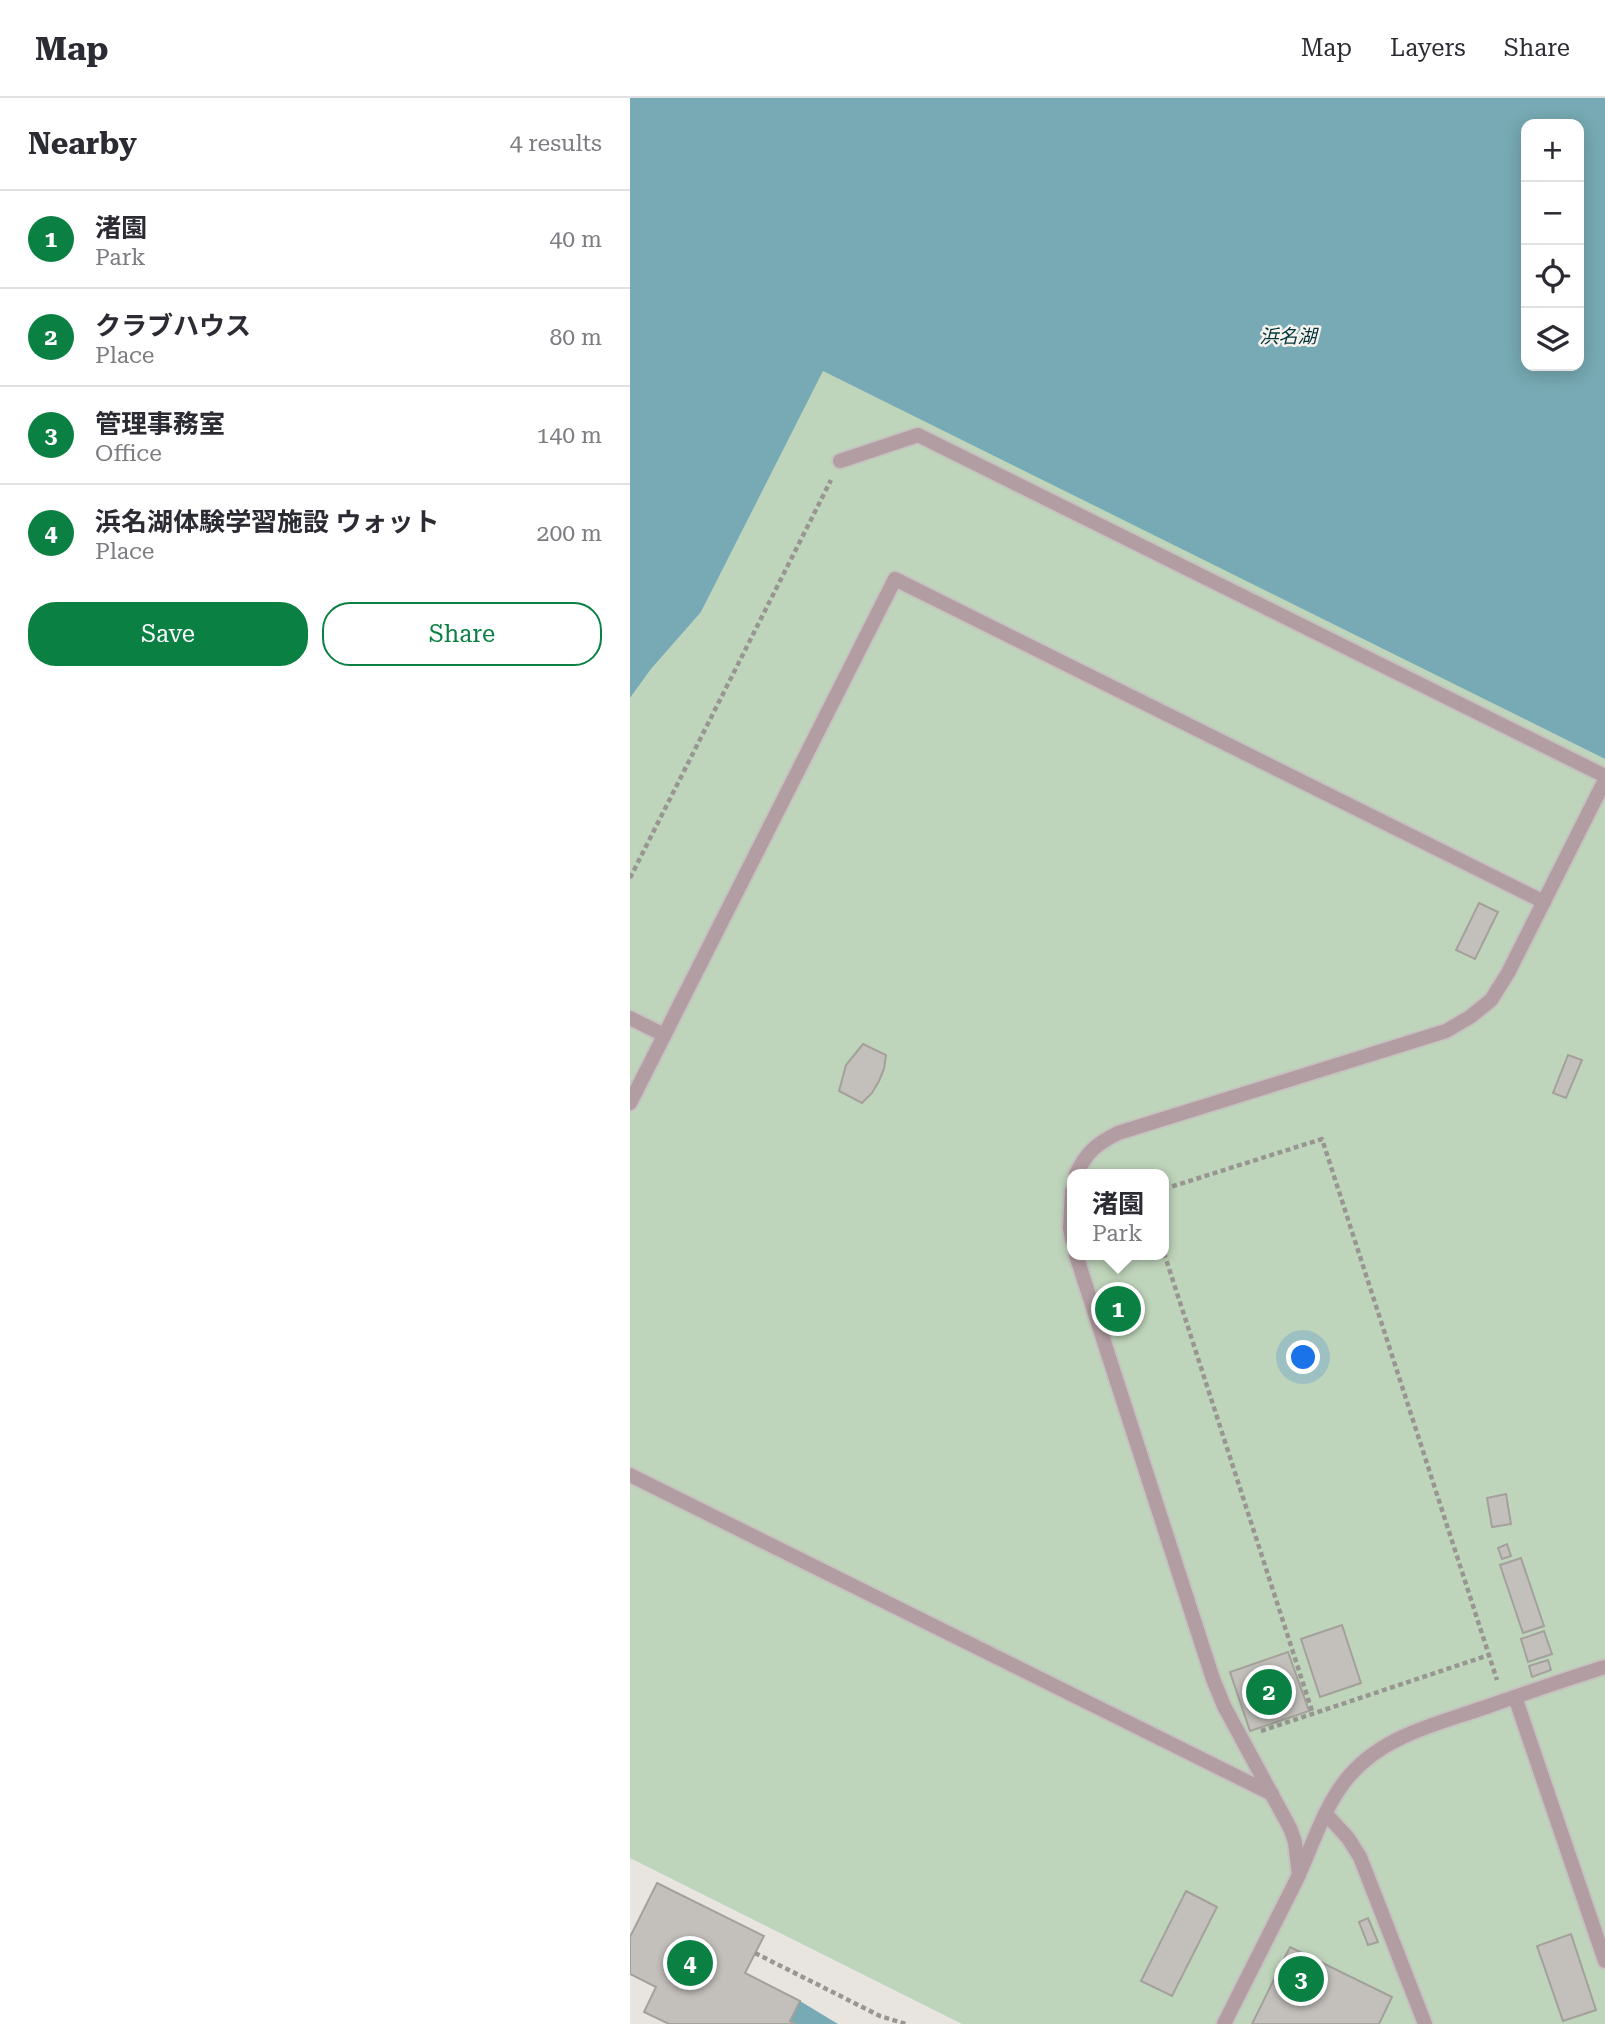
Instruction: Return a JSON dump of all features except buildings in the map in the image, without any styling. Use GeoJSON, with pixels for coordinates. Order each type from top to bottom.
{"type":"FeatureCollection","features":[{"type":"Feature","properties":{"kind":"lane"},"geometry":{"type":"LineString","coordinates":[[840,461],[918,435],[1605,778],[1508,973],[1491,1000],[1470,1017],[1446,1031],[1118,1133],[1099,1143],[1084,1158],[1078,1169]]}},
{"type":"Feature","properties":{"kind":"lane"},"geometry":{"type":"LineString","coordinates":[[630,1103],[895,579],[1544,902]]}},
{"type":"Feature","properties":{"kind":"lane"},"geometry":{"type":"LineString","coordinates":[[630,1018],[664,1035]]}},
{"type":"Feature","properties":{"kind":"lane"},"geometry":{"type":"LineString","coordinates":[[1078,1260],[1213,1679],[1224,1706],[1295,1842],[1299,1875]]}},
{"type":"Feature","properties":{"kind":"lane"},"geometry":{"type":"LineString","coordinates":[[630,1475],[1272,1794]]}},
{"type":"Feature","properties":{"kind":"lane"},"geometry":{"type":"LineString","coordinates":[[1224,2024],[1299,1875],[1326,1814],[1349,1776],[1381,1749],[1418,1730],[1605,1667]]}},
{"type":"Feature","properties":{"kind":"lane"},"geometry":{"type":"LineString","coordinates":[[1515,1697],[1605,1961]]}},
{"type":"Feature","properties":{"kind":"lane"},"geometry":{"type":"LineString","coordinates":[[1326,1814],[1348,1838],[1360,1857],[1425,2024]]}},
{"type":"Feature","properties":{"kind":"path"},"geometry":{"type":"LineString","coordinates":[[630,878],[840,461]]}},
{"type":"Feature","properties":{"kind":"path"},"geometry":{"type":"LineString","coordinates":[[1169,1187],[1322,1139],[1489,1655],[1242,1738]]}},
{"type":"Feature","properties":{"kind":"path"},"geometry":{"type":"LineString","coordinates":[[1166,1260],[1313,1714]]}},
{"type":"Feature","properties":{"kind":"path"},"geometry":{"type":"LineString","coordinates":[[755,1953],[880,2016],[906,2024]]}},
{"type":"Feature","properties":{"kind":"green space"},"geometry":{"type":"Polygon","coordinates":[[[823,370],[1605,759],[1605,2024],[962,2024],[630,1858],[630,698],[651,669],[701,612],[823,370]]]}},
{"type":"Feature","properties":{"kind":"water","name":"浜名湖"},"geometry":{"type":"Polygon","coordinates":[[[630,98],[1605,98],[1605,759],[823,371],[701,612],[651,669],[630,698],[630,98]]]}},
{"type":"Feature","properties":{"kind":"water"},"geometry":{"type":"Polygon","coordinates":[[[800,2001],[838,2024],[795,2024],[790,2021],[800,2001]]]}},
{"type":"Feature","properties":{"kind":"place","name":"渚園"},"geometry":{"type":"Point","coordinates":[1118,1309]}},
{"type":"Feature","properties":{"kind":"place","name":"クラブハウス"},"geometry":{"type":"Point","coordinates":[1269,1692]}},
{"type":"Feature","properties":{"kind":"place","name":"浜名湖体験学習施設 ウォット"},"geometry":{"type":"Point","coordinates":[690,1963]}},
{"type":"Feature","properties":{"kind":"place","name":"管理事務室"},"geometry":{"type":"Point","coordinates":[1301,1979]}}]}
